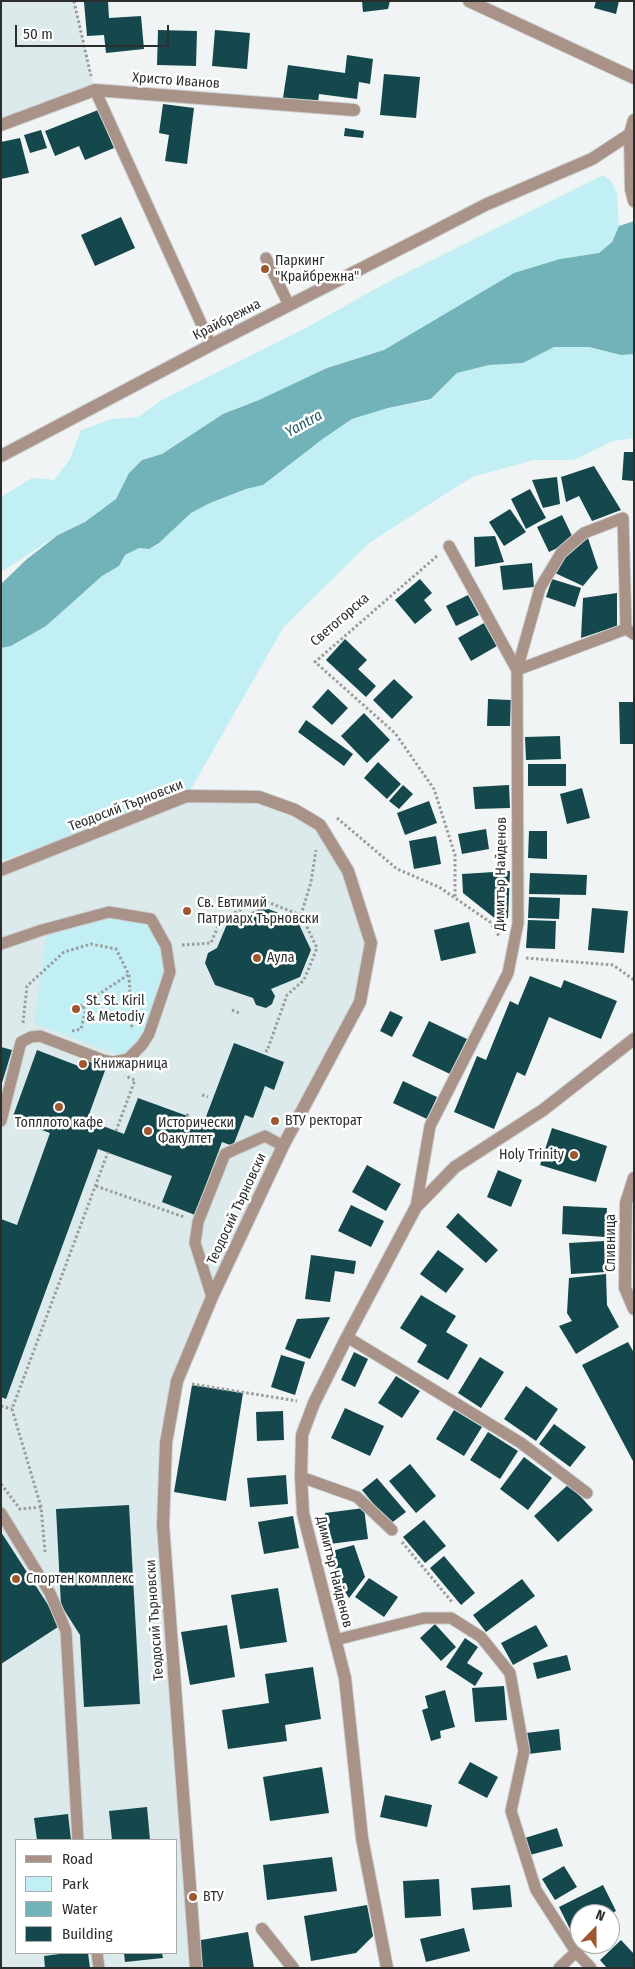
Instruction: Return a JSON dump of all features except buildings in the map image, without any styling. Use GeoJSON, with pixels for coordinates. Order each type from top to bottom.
{"type":"FeatureCollection","features":[{"type":"Feature","properties":{"kind":"street"},"geometry":{"type":"LineString","coordinates":[[469,1],[634,78]]}},
{"type":"Feature","properties":{"kind":"street","name":"Христо Иванов"},"geometry":{"type":"LineString","coordinates":[[1,125],[94,90],[354,110]]}},
{"type":"Feature","properties":{"kind":"street"},"geometry":{"type":"LineString","coordinates":[[632,195],[630,134],[634,120]]}},
{"type":"Feature","properties":{"kind":"street","name":"Крайбрежна"},"geometry":{"type":"LineString","coordinates":[[1,456],[211,345],[485,205],[592,159],[630,134]]}},
{"type":"Feature","properties":{"kind":"street","name":"Теодосий Търновски"},"geometry":{"type":"LineString","coordinates":[[1,870],[187,796],[259,797],[295,810],[320,825],[348,871],[371,943],[360,1002],[282,1146],[212,1297],[177,1381],[166,1444],[162,1525],[196,1968]]}},
{"type":"Feature","properties":{"kind":"street","name":"Димитър Найденов"},"geometry":{"type":"LineString","coordinates":[[386,1968],[362,1838],[345,1678],[303,1513],[301,1477],[302,1434],[314,1403],[347,1337],[416,1207],[455,1167],[543,1110],[634,1038]]}},
{"type":"Feature","properties":{"kind":"street","name":"Сливница"},"geometry":{"type":"LineString","coordinates":[[634,1178],[626,1203],[626,1288],[634,1309]]}},
{"type":"Feature","properties":{"kind":"street"},"geometry":{"type":"LineString","coordinates":[[262,1929],[293,1968]]}},
{"type":"Feature","properties":{"kind":"lane"},"geometry":{"type":"LineString","coordinates":[[94,90],[211,345]]}},
{"type":"Feature","properties":{"kind":"lane"},"geometry":{"type":"LineString","coordinates":[[266,258],[289,305]]}},
{"type":"Feature","properties":{"kind":"lane"},"geometry":{"type":"LineString","coordinates":[[623,518],[630,632],[517,670],[540,588],[561,553],[584,533],[623,518]]}},
{"type":"Feature","properties":{"kind":"lane"},"geometry":{"type":"LineString","coordinates":[[449,546],[517,670]]}},
{"type":"Feature","properties":{"kind":"lane","name":"Димитър Найденов"},"geometry":{"type":"LineString","coordinates":[[416,1207],[430,1126],[508,973],[518,923],[517,670]]}},
{"type":"Feature","properties":{"kind":"lane"},"geometry":{"type":"LineString","coordinates":[[1,944],[42,930],[109,912],[150,918],[166,946],[170,972],[149,1034],[133,1056],[128,1059],[121,1061],[103,1060],[40,1036],[31,1037],[21,1042],[5,1096],[1,1121]]}},
{"type":"Feature","properties":{"kind":"lane"},"geometry":{"type":"LineString","coordinates":[[212,1297],[195,1243],[198,1222],[225,1154],[265,1136],[282,1146]]}},
{"type":"Feature","properties":{"kind":"lane"},"geometry":{"type":"LineString","coordinates":[[347,1337],[520,1443],[587,1493]]}},
{"type":"Feature","properties":{"kind":"lane"},"geometry":{"type":"LineString","coordinates":[[301,1477],[357,1497],[392,1530]]}},
{"type":"Feature","properties":{"kind":"lane"},"geometry":{"type":"LineString","coordinates":[[1,1513],[50,1593],[66,1631],[78,1839]]}},
{"type":"Feature","properties":{"kind":"lane"},"geometry":{"type":"LineString","coordinates":[[335,1640],[424,1618],[450,1618],[481,1637],[510,1673],[524,1750],[511,1810],[536,1890],[570,1943]]}},
{"type":"Feature","properties":{"kind":"lane"},"geometry":{"type":"LineString","coordinates":[[97,1954],[99,1968]]}},
{"type":"Feature","properties":{"kind":"lane"},"geometry":{"type":"LineString","coordinates":[[559,1968],[574,1954]]}},
{"type":"Feature","properties":{"kind":"lane"},"geometry":{"type":"LineString","coordinates":[[578,1954],[591,1968]]}},
{"type":"Feature","properties":{"kind":"path"},"geometry":{"type":"LineString","coordinates":[[74,1],[94,90]]}},
{"type":"Feature","properties":{"kind":"path","name":"Светогорска"},"geometry":{"type":"LineString","coordinates":[[449,546],[315,662],[395,732],[434,789],[455,855],[455,898]]}},
{"type":"Feature","properties":{"kind":"path"},"geometry":{"type":"LineString","coordinates":[[334,816],[396,869],[439,886],[490,922],[511,956],[613,965],[634,980]]}},
{"type":"Feature","properties":{"kind":"path"},"geometry":{"type":"LineString","coordinates":[[263,1049],[267,1051],[287,996],[304,980],[316,948],[301,915],[311,882],[320,825]]}},
{"type":"Feature","properties":{"kind":"path"},"geometry":{"type":"LineString","coordinates":[[166,946],[211,943],[221,919],[262,900],[301,915]]}},
{"type":"Feature","properties":{"kind":"path"},"geometry":{"type":"LineString","coordinates":[[21,1042],[27,986],[64,952],[91,944],[116,948],[129,975],[133,1056]]}},
{"type":"Feature","properties":{"kind":"path"},"geometry":{"type":"LineString","coordinates":[[76,1009],[129,975]]}},
{"type":"Feature","properties":{"kind":"path"},"geometry":{"type":"LineString","coordinates":[[40,1036],[81,1029],[85,1013],[83,1005]]}},
{"type":"Feature","properties":{"kind":"path"},"geometry":{"type":"LineString","coordinates":[[232,1010],[239,1013]]}},
{"type":"Feature","properties":{"kind":"path"},"geometry":{"type":"LineString","coordinates":[[116,1130],[135,1080]]}},
{"type":"Feature","properties":{"kind":"path"},"geometry":{"type":"LineString","coordinates":[[202,1095],[208,1097]]}},
{"type":"Feature","properties":{"kind":"path"},"geometry":{"type":"LineString","coordinates":[[45,1556],[41,1507],[12,1409],[108,1152]]}},
{"type":"Feature","properties":{"kind":"path"},"geometry":{"type":"LineString","coordinates":[[96,1186],[198,1222]]}},
{"type":"Feature","properties":{"kind":"path"},"geometry":{"type":"LineString","coordinates":[[177,1381],[314,1403]]}},
{"type":"Feature","properties":{"kind":"path"},"geometry":{"type":"LineString","coordinates":[[1,1406],[12,1409]]}},
{"type":"Feature","properties":{"kind":"path"},"geometry":{"type":"LineString","coordinates":[[1,1484],[20,1509],[41,1507]]}},
{"type":"Feature","properties":{"kind":"path"},"geometry":{"type":"LineString","coordinates":[[392,1530],[456,1606]]}},
{"type":"Feature","properties":{"kind":"shaded area"},"geometry":{"type":"Polygon","coordinates":[[[1,1],[74,1],[95,90],[1,125],[1,1]]]}},
{"type":"Feature","properties":{"kind":"shaded area"},"geometry":{"type":"Polygon","coordinates":[[[187,796],[259,797],[320,825],[348,871],[371,943],[360,1002],[319,1080],[177,1381],[163,1525],[196,1968],[1,1968],[1,870],[187,796]]]}},
{"type":"Feature","properties":{"kind":"green space"},"geometry":{"type":"Polygon","coordinates":[[[603,175],[611,181],[617,193],[619,226],[612,242],[599,253],[560,259],[440,318],[384,350],[327,368],[259,400],[223,414],[162,454],[142,460],[129,473],[116,499],[85,522],[58,535],[1,572],[1,497],[32,478],[54,480],[70,459],[81,430],[112,419],[138,417],[162,400],[304,329],[384,284],[603,175]]]}},
{"type":"Feature","properties":{"kind":"green space"},"geometry":{"type":"Polygon","coordinates":[[[554,347],[589,347],[621,355],[634,354],[634,438],[613,441],[574,460],[534,460],[472,477],[369,543],[283,628],[187,796],[1,861],[1,648],[11,646],[46,626],[102,576],[119,566],[125,555],[139,548],[149,549],[159,543],[191,513],[210,503],[246,489],[263,485],[352,419],[388,408],[431,400],[457,373],[489,365],[523,363],[554,347]]]}},
{"type":"Feature","properties":{"kind":"green space"},"geometry":{"type":"Polygon","coordinates":[[[108,916],[150,922],[163,949],[166,974],[135,1061],[34,1023],[47,931],[108,916]]]}},
{"type":"Feature","properties":{"kind":"water","name":"Yantra"},"geometry":{"type":"Polygon","coordinates":[[[634,221],[634,354],[621,355],[589,347],[554,347],[523,363],[489,365],[457,373],[431,399],[388,408],[352,419],[263,485],[246,489],[210,503],[191,513],[159,543],[149,549],[139,548],[125,555],[119,566],[102,576],[46,626],[11,646],[1,648],[1,584],[27,559],[58,535],[85,522],[116,499],[129,473],[142,460],[162,454],[223,414],[259,400],[327,368],[384,350],[514,273],[560,259],[599,253],[612,242],[619,226],[634,221]]]}},
{"type":"Feature","properties":{"kind":"place","name":"Паркинг \"Крайбрежна\""},"geometry":{"type":"Point","coordinates":[265,269]}},
{"type":"Feature","properties":{"kind":"place","name":"Св. Евтимий Патриарх Търновски"},"geometry":{"type":"Point","coordinates":[187,911]}},
{"type":"Feature","properties":{"kind":"place","name":"Аула"},"geometry":{"type":"Point","coordinates":[257,958]}},
{"type":"Feature","properties":{"kind":"place","name":"St. St. Kiril & Metodiy"},"geometry":{"type":"Point","coordinates":[76,1009]}},
{"type":"Feature","properties":{"kind":"place","name":"Книжарница"},"geometry":{"type":"Point","coordinates":[83,1064]}},
{"type":"Feature","properties":{"kind":"place","name":"Топллото кафе"},"geometry":{"type":"Point","coordinates":[59,1107]}},
{"type":"Feature","properties":{"kind":"place","name":"ВТУ ректорат"},"geometry":{"type":"Point","coordinates":[275,1121]}},
{"type":"Feature","properties":{"kind":"place","name":"Исторически Факултет"},"geometry":{"type":"Point","coordinates":[148,1131]}},
{"type":"Feature","properties":{"kind":"place","name":"Holy Trinity"},"geometry":{"type":"Point","coordinates":[574,1155]}},
{"type":"Feature","properties":{"kind":"place","name":"Спортен комплекс"},"geometry":{"type":"Point","coordinates":[16,1579]}},
{"type":"Feature","properties":{"kind":"place","name":"ВТУ"},"geometry":{"type":"Point","coordinates":[193,1897]}}]}
